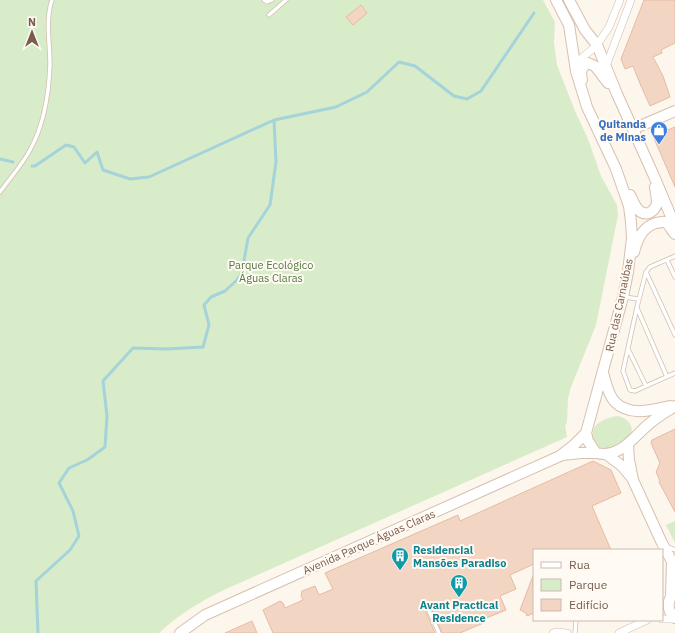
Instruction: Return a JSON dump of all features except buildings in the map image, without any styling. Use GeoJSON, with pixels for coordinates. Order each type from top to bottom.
{"type":"FeatureCollection","features":[{"type":"Feature","properties":{"kind":"street","name":"Rua das Carnaúbas"},"geometry":{"type":"LineString","coordinates":[[556,0],[569,25],[575,64],[587,107],[616,168],[628,206],[631,222],[632,238],[623,297],[586,434]]}},
{"type":"Feature","properties":{"kind":"street"},"geometry":{"type":"LineString","coordinates":[[569,0],[585,30],[597,45],[675,226]]}},
{"type":"Feature","properties":{"kind":"street"},"geometry":{"type":"LineString","coordinates":[[575,64],[597,45],[609,27],[620,0]]}},
{"type":"Feature","properties":{"kind":"street"},"geometry":{"type":"LineString","coordinates":[[606,66],[631,0]]}},
{"type":"Feature","properties":{"kind":"street"},"geometry":{"type":"LineString","coordinates":[[587,107],[581,70],[583,66],[588,63],[595,66],[599,70],[617,94]]}},
{"type":"Feature","properties":{"kind":"street"},"geometry":{"type":"LineString","coordinates":[[633,129],[675,111]]}},
{"type":"Feature","properties":{"kind":"street"},"geometry":{"type":"LineString","coordinates":[[616,168],[624,181],[635,206],[642,213],[651,212],[656,206],[654,176]]}},
{"type":"Feature","properties":{"kind":"street"},"geometry":{"type":"LineString","coordinates":[[628,272],[636,243],[644,230],[651,224],[663,222],[667,223],[675,234]]}},
{"type":"Feature","properties":{"kind":"street"},"geometry":{"type":"LineString","coordinates":[[603,373],[608,390],[615,402],[628,410],[643,411],[675,405]]}},
{"type":"Feature","properties":{"kind":"street"},"geometry":{"type":"LineString","coordinates":[[675,405],[648,425],[628,444],[629,460],[633,480],[662,543],[674,565],[669,599],[670,611],[675,618]]}},
{"type":"Feature","properties":{"kind":"street"},"geometry":{"type":"LineString","coordinates":[[586,434],[588,441],[601,453],[622,466],[633,480]]}},
{"type":"Feature","properties":{"kind":"street","name":"Avenida Parque Águas Claras"},"geometry":{"type":"LineString","coordinates":[[180,633],[206,615],[560,456],[586,434]]}},
{"type":"Feature","properties":{"kind":"street","name":"Avenida Parque Águas Claras"},"geometry":{"type":"LineString","coordinates":[[560,456],[580,453],[618,452],[628,444]]}},
{"type":"Feature","properties":{"kind":"street"},"geometry":{"type":"LineString","coordinates":[[663,619],[675,618]]}},
{"type":"Feature","properties":{"kind":"street"},"geometry":{"type":"LineString","coordinates":[[619,633],[645,621]]}},
{"type":"Feature","properties":{"kind":"street"},"geometry":{"type":"LineString","coordinates":[[553,633],[567,633]]}},
{"type":"Feature","properties":{"kind":"lane"},"geometry":{"type":"LineString","coordinates":[[0,192],[30,149],[39,130],[48,86],[50,64],[49,9],[52,0]]}},
{"type":"Feature","properties":{"kind":"lane"},"geometry":{"type":"LineString","coordinates":[[264,0],[267,2],[272,0]]}},
{"type":"Feature","properties":{"kind":"lane"},"geometry":{"type":"LineString","coordinates":[[269,15],[286,0]]}},
{"type":"Feature","properties":{"kind":"lane"},"geometry":{"type":"LineString","coordinates":[[675,256],[650,267],[646,272],[623,371],[630,390],[635,391],[675,373]]}},
{"type":"Feature","properties":{"kind":"lane"},"geometry":{"type":"LineString","coordinates":[[667,260],[675,277]]}},
{"type":"Feature","properties":{"kind":"lane"},"geometry":{"type":"LineString","coordinates":[[646,272],[675,335]]}},
{"type":"Feature","properties":{"kind":"lane"},"geometry":{"type":"LineString","coordinates":[[623,297],[639,299]]}},
{"type":"Feature","properties":{"kind":"lane"},"geometry":{"type":"LineString","coordinates":[[637,307],[667,377]]}},
{"type":"Feature","properties":{"kind":"lane"},"geometry":{"type":"LineString","coordinates":[[628,349],[646,386]]}},
{"type":"Feature","properties":{"kind":"lane"},"geometry":{"type":"LineString","coordinates":[[662,543],[675,550]]}},
{"type":"Feature","properties":{"kind":"lane"},"geometry":{"type":"LineString","coordinates":[[426,604],[438,633]]}},
{"type":"Feature","properties":{"kind":"lane"},"geometry":{"type":"LineString","coordinates":[[575,633],[576,621]]}},
{"type":"Feature","properties":{"kind":"green space","name":"Parque Ecológico Águas Claras"},"geometry":{"type":"Polygon","coordinates":[[[0,0],[543,0],[555,22],[554,43],[557,65],[588,139],[601,176],[617,205],[618,215],[596,325],[568,398],[567,422],[565,426],[567,437],[226,589],[191,608],[159,633],[0,633],[0,0]]]}},
{"type":"Feature","properties":{"kind":"green space"},"geometry":{"type":"Polygon","coordinates":[[[617,416],[627,420],[631,426],[632,432],[630,436],[615,449],[606,450],[596,447],[593,440],[593,435],[596,426],[605,419],[617,416]]]}},
{"type":"Feature","properties":{"kind":"green space"},"geometry":{"type":"Polygon","coordinates":[[[675,521],[675,543],[666,525],[675,521]]]}},
{"type":"Feature","properties":{"kind":"waterway"},"geometry":{"type":"LineString","coordinates":[[38,633],[36,581],[70,550],[79,536],[73,511],[59,483],[69,468],[87,460],[105,447],[107,416],[103,381],[133,348],[166,349],[203,347],[209,325],[204,305],[211,297],[225,291],[237,280],[242,272],[248,238],[270,205],[276,162],[274,120],[336,107],[367,92],[399,62],[415,66],[454,96],[467,99],[481,91],[534,13]]}},
{"type":"Feature","properties":{"kind":"waterway"},"geometry":{"type":"LineString","coordinates":[[32,166],[35,166],[66,145],[74,147],[85,163],[97,152],[103,170],[130,179],[149,177],[274,120]]}},
{"type":"Feature","properties":{"kind":"waterway"},"geometry":{"type":"LineString","coordinates":[[0,159],[13,162]]}},
{"type":"Feature","properties":{"kind":"place","name":"Quitanda de Minas"},"geometry":{"type":"Point","coordinates":[659,145]}},
{"type":"Feature","properties":{"kind":"place","name":"Residencial Mansões Paradiso"},"geometry":{"type":"Point","coordinates":[400,571]}},
{"type":"Feature","properties":{"kind":"place","name":"Avant Practical Residence"},"geometry":{"type":"Point","coordinates":[459,598]}}]}
